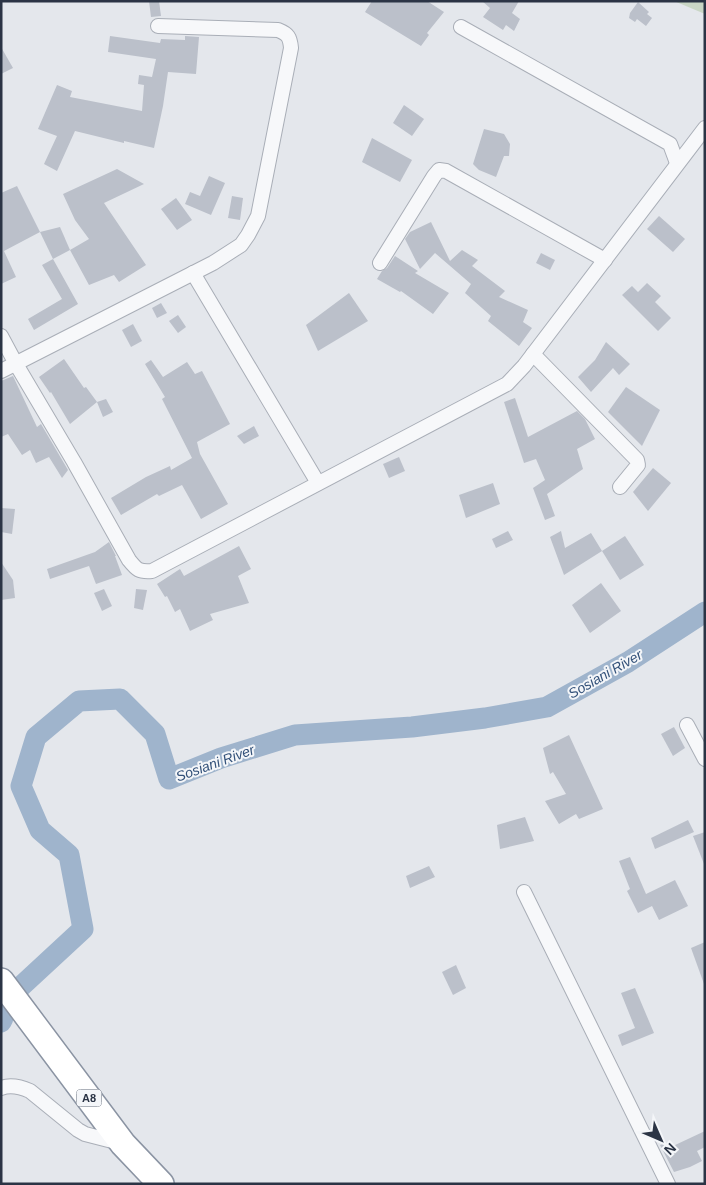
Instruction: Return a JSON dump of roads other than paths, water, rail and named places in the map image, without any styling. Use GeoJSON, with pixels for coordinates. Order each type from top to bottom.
{"type":"FeatureCollection","features":[{"type":"Feature","properties":{"kind":"highway","name":"A8"},"geometry":{"type":"LineString","coordinates":[[2,983],[123,1144],[161,1184]]}},
{"type":"Feature","properties":{"kind":"street"},"geometry":{"type":"LineString","coordinates":[[1,371],[213,263],[241,245],[258,216],[291,48],[290,39],[284,32],[278,30],[158,26]]}},
{"type":"Feature","properties":{"kind":"street"},"geometry":{"type":"LineString","coordinates":[[461,27],[670,144],[677,163]]}},
{"type":"Feature","properties":{"kind":"street"},"geometry":{"type":"LineString","coordinates":[[1,336],[129,560],[139,571],[152,571],[506,384],[524,366],[705,128]]}},
{"type":"Feature","properties":{"kind":"street"},"geometry":{"type":"LineString","coordinates":[[380,263],[439,170],[446,170],[605,260]]}},
{"type":"Feature","properties":{"kind":"street"},"geometry":{"type":"LineString","coordinates":[[193,273],[318,483]]}},
{"type":"Feature","properties":{"kind":"street"},"geometry":{"type":"LineString","coordinates":[[533,354],[637,460],[638,464],[620,487]]}},
{"type":"Feature","properties":{"kind":"street"},"geometry":{"type":"LineString","coordinates":[[688,725],[705,759]]}},
{"type":"Feature","properties":{"kind":"street"},"geometry":{"type":"LineString","coordinates":[[524,892],[668,1184]]}},
{"type":"Feature","properties":{"kind":"street"},"geometry":{"type":"LineString","coordinates":[[1,1088],[4,1086],[22,1087],[30,1091],[85,1134],[123,1144]]}},
{"type":"Feature","properties":{"kind":"waterway","name":"Sosiani River"},"geometry":{"type":"LineString","coordinates":[[1,1022],[3,1018],[3,1003],[83,929],[69,855],[40,830],[21,786],[36,737],[79,701],[120,699],[155,734],[169,779],[221,758],[295,735],[412,727],[485,718],[547,707],[628,662],[705,612]]}}]}
